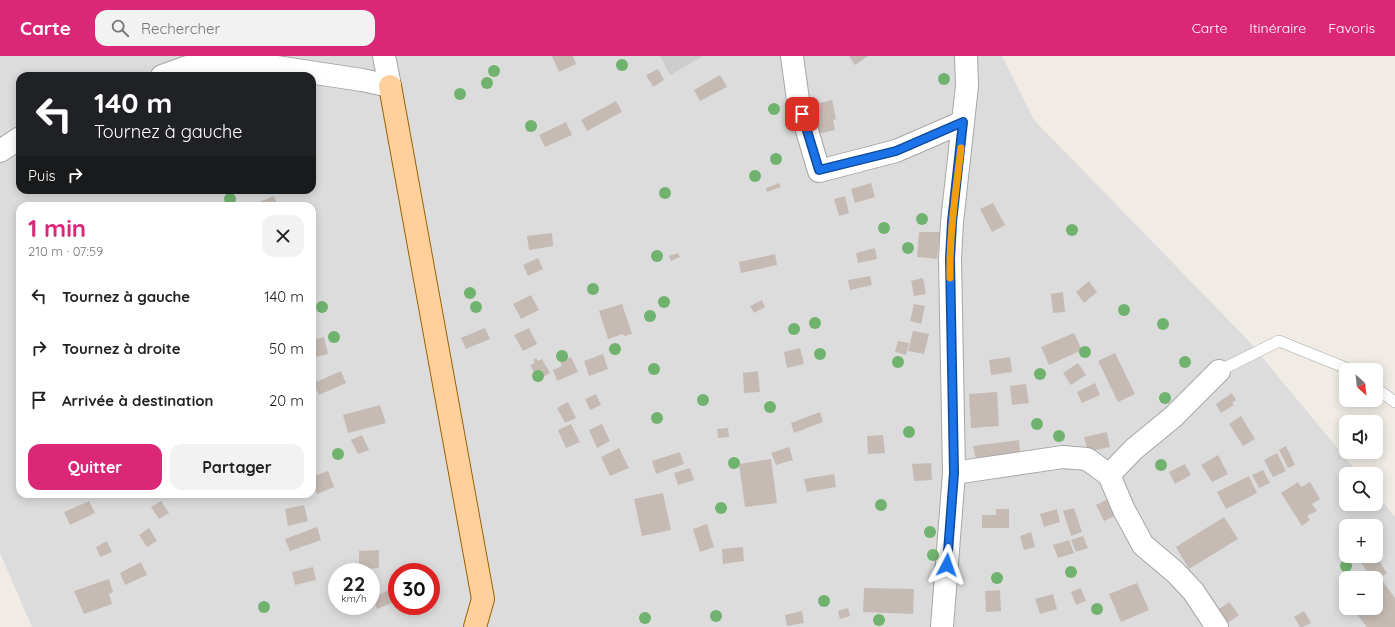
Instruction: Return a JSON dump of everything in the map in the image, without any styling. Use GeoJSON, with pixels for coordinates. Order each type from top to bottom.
{"type":"FeatureCollection","features":[{"type":"Feature","properties":{"kind":"main road"},"geometry":{"type":"LineString","coordinates":[[390,86],[484,599],[475,627]]}},
{"type":"Feature","properties":{"kind":"street"},"geometry":{"type":"LineString","coordinates":[[316,73],[390,86],[384,56]]}},
{"type":"Feature","properties":{"kind":"street"},"geometry":{"type":"LineString","coordinates":[[792,56],[798,100],[819,170],[896,151],[963,122]]}},
{"type":"Feature","properties":{"kind":"street"},"geometry":{"type":"LineString","coordinates":[[942,627],[954,473],[950,259],[952,222],[968,86],[966,56]]}},
{"type":"Feature","properties":{"kind":"street"},"geometry":{"type":"LineString","coordinates":[[174,72],[188,67],[276,67],[309,72]]}},
{"type":"Feature","properties":{"kind":"street"},"geometry":{"type":"LineString","coordinates":[[0,151],[16,141]]}},
{"type":"Feature","properties":{"kind":"street"},"geometry":{"type":"LineString","coordinates":[[1109,475],[1134,449],[1174,417],[1219,372]]}},
{"type":"Feature","properties":{"kind":"street"},"geometry":{"type":"LineString","coordinates":[[954,473],[1063,457],[1088,459],[1109,475],[1124,510],[1143,546],[1175,572],[1193,591],[1217,627]]}},
{"type":"Feature","properties":{"kind":"lane"},"geometry":{"type":"LineString","coordinates":[[1219,372],[1279,341],[1339,365]]}},
{"type":"Feature","properties":{"kind":"lane"},"geometry":{"type":"LineString","coordinates":[[1383,393],[1395,402]]}},
{"type":"Feature","properties":{"kind":"shaded area"},"geometry":{"type":"Polygon","coordinates":[[[0,56],[1002,56],[1034,120],[1247,339],[1339,450],[1339,459],[1347,459],[1353,467],[1339,467],[1339,511],[1383,511],[1383,502],[1395,517],[1395,627],[32,627],[0,553],[0,56]]]}},
{"type":"Feature","properties":{"kind":"shaded area"},"geometry":{"type":"Polygon","coordinates":[[[660,56],[703,56],[670,75],[660,56]]]}},
{"type":"Feature","properties":{"kind":"building"},"geometry":{"type":"Polygon","coordinates":[[[552,56],[573,56],[576,64],[559,72],[552,56]]]}},
{"type":"Feature","properties":{"kind":"building"},"geometry":{"type":"Polygon","coordinates":[[[849,56],[868,56],[855,65],[849,56]]]}},
{"type":"Feature","properties":{"kind":"building"},"geometry":{"type":"Polygon","coordinates":[[[658,69],[664,80],[653,87],[646,75],[658,69]]]}},
{"type":"Feature","properties":{"kind":"building"},"geometry":{"type":"Polygon","coordinates":[[[720,75],[727,87],[700,101],[694,90],[720,75]]]}},
{"type":"Feature","properties":{"kind":"building"},"geometry":{"type":"Polygon","coordinates":[[[832,100],[836,119],[833,120],[835,130],[817,134],[811,105],[832,100]]]}},
{"type":"Feature","properties":{"kind":"building"},"geometry":{"type":"Polygon","coordinates":[[[616,101],[622,112],[587,131],[581,120],[616,101]]]}},
{"type":"Feature","properties":{"kind":"building"},"geometry":{"type":"Polygon","coordinates":[[[566,122],[572,135],[545,147],[539,135],[566,122]]]}},
{"type":"Feature","properties":{"kind":"building"},"geometry":{"type":"Polygon","coordinates":[[[779,183],[781,187],[767,192],[766,188],[779,183]]]}},
{"type":"Feature","properties":{"kind":"building"},"geometry":{"type":"Polygon","coordinates":[[[871,183],[875,197],[855,203],[851,189],[871,183]]]}},
{"type":"Feature","properties":{"kind":"building"},"geometry":{"type":"Polygon","coordinates":[[[274,196],[276,202],[259,202],[274,196]]]}},
{"type":"Feature","properties":{"kind":"building"},"geometry":{"type":"Polygon","coordinates":[[[845,196],[849,213],[839,216],[834,199],[845,196]]]}},
{"type":"Feature","properties":{"kind":"building"},"geometry":{"type":"Polygon","coordinates":[[[993,203],[1005,225],[992,232],[980,209],[993,203]]]}},
{"type":"Feature","properties":{"kind":"building"},"geometry":{"type":"Polygon","coordinates":[[[919,232],[940,232],[937,259],[917,257],[919,232]]]}},
{"type":"Feature","properties":{"kind":"building"},"geometry":{"type":"Polygon","coordinates":[[[552,233],[553,246],[529,250],[527,236],[552,233]]]}},
{"type":"Feature","properties":{"kind":"building"},"geometry":{"type":"Polygon","coordinates":[[[875,248],[877,259],[858,263],[856,253],[875,248]]]}},
{"type":"Feature","properties":{"kind":"building"},"geometry":{"type":"Polygon","coordinates":[[[678,253],[680,257],[671,261],[669,256],[678,253]]]}},
{"type":"Feature","properties":{"kind":"building"},"geometry":{"type":"Polygon","coordinates":[[[775,254],[777,265],[741,273],[739,262],[775,254]]]}},
{"type":"Feature","properties":{"kind":"building"},"geometry":{"type":"Polygon","coordinates":[[[538,258],[543,269],[528,276],[523,265],[538,258]]]}},
{"type":"Feature","properties":{"kind":"building"},"geometry":{"type":"Polygon","coordinates":[[[870,276],[872,285],[850,290],[848,280],[870,276]]]}},
{"type":"Feature","properties":{"kind":"building"},"geometry":{"type":"Polygon","coordinates":[[[923,278],[926,294],[914,296],[911,281],[923,278]]]}},
{"type":"Feature","properties":{"kind":"building"},"geometry":{"type":"Polygon","coordinates":[[[1089,281],[1097,292],[1084,303],[1076,292],[1089,281]]]}},
{"type":"Feature","properties":{"kind":"building"},"geometry":{"type":"Polygon","coordinates":[[[1063,292],[1065,312],[1053,313],[1051,294],[1063,292]]]}},
{"type":"Feature","properties":{"kind":"building"},"geometry":{"type":"Polygon","coordinates":[[[531,295],[539,310],[521,319],[513,304],[531,295]]]}},
{"type":"Feature","properties":{"kind":"building"},"geometry":{"type":"Polygon","coordinates":[[[762,300],[765,307],[754,313],[750,306],[762,300]]]}},
{"type":"Feature","properties":{"kind":"building"},"geometry":{"type":"Polygon","coordinates":[[[622,304],[632,334],[624,336],[623,334],[608,339],[599,311],[622,304]]]}},
{"type":"Feature","properties":{"kind":"building"},"geometry":{"type":"Polygon","coordinates":[[[914,304],[925,306],[921,324],[910,321],[914,304]]]}},
{"type":"Feature","properties":{"kind":"building"},"geometry":{"type":"Polygon","coordinates":[[[485,328],[490,339],[466,349],[461,338],[485,328]]]}},
{"type":"Feature","properties":{"kind":"building"},"geometry":{"type":"Polygon","coordinates":[[[529,328],[537,344],[523,351],[514,335],[529,328]]]}},
{"type":"Feature","properties":{"kind":"building"},"geometry":{"type":"Polygon","coordinates":[[[913,331],[929,334],[924,354],[908,351],[913,331]]]}},
{"type":"Feature","properties":{"kind":"building"},"geometry":{"type":"Polygon","coordinates":[[[1074,333],[1082,350],[1049,365],[1041,347],[1074,333]]]}},
{"type":"Feature","properties":{"kind":"building"},"geometry":{"type":"Polygon","coordinates":[[[324,337],[328,354],[316,357],[316,339],[324,337]]]}},
{"type":"Feature","properties":{"kind":"building"},"geometry":{"type":"Polygon","coordinates":[[[898,341],[909,343],[906,355],[895,352],[898,341]]]}},
{"type":"Feature","properties":{"kind":"building"},"geometry":{"type":"Polygon","coordinates":[[[800,348],[804,364],[787,368],[784,352],[800,348]]]}},
{"type":"Feature","properties":{"kind":"building"},"geometry":{"type":"Polygon","coordinates":[[[1115,353],[1135,394],[1118,402],[1098,361],[1115,353]]]}},
{"type":"Feature","properties":{"kind":"building"},"geometry":{"type":"Polygon","coordinates":[[[603,354],[608,369],[589,376],[584,361],[603,354]]]}},
{"type":"Feature","properties":{"kind":"building"},"geometry":{"type":"Polygon","coordinates":[[[571,357],[578,372],[557,381],[553,370],[562,366],[560,361],[571,357]]]}},
{"type":"Feature","properties":{"kind":"building"},"geometry":{"type":"Polygon","coordinates":[[[1010,357],[1012,372],[991,375],[989,360],[1010,357]]]}},
{"type":"Feature","properties":{"kind":"building"},"geometry":{"type":"Polygon","coordinates":[[[536,358],[538,361],[542,359],[550,373],[538,380],[530,365],[535,363],[533,360],[536,358]]]}},
{"type":"Feature","properties":{"kind":"building"},"geometry":{"type":"Polygon","coordinates":[[[1078,363],[1086,375],[1071,385],[1063,373],[1078,363]]]}},
{"type":"Feature","properties":{"kind":"building"},"geometry":{"type":"Polygon","coordinates":[[[341,371],[346,383],[319,395],[316,388],[316,382],[341,371]]]}},
{"type":"Feature","properties":{"kind":"building"},"geometry":{"type":"Polygon","coordinates":[[[758,371],[760,392],[744,393],[743,373],[758,371]]]}},
{"type":"Feature","properties":{"kind":"building"},"geometry":{"type":"Polygon","coordinates":[[[1095,383],[1100,395],[1082,403],[1077,392],[1095,383]]]}},
{"type":"Feature","properties":{"kind":"building"},"geometry":{"type":"Polygon","coordinates":[[[1026,384],[1029,403],[1012,405],[1010,386],[1026,384]]]}},
{"type":"Feature","properties":{"kind":"building"},"geometry":{"type":"Polygon","coordinates":[[[997,392],[999,426],[971,428],[969,394],[997,392]]]}},
{"type":"Feature","properties":{"kind":"building"},"geometry":{"type":"Polygon","coordinates":[[[1232,393],[1236,400],[1232,403],[1234,405],[1221,413],[1216,404],[1232,393]]]}},
{"type":"Feature","properties":{"kind":"building"},"geometry":{"type":"Polygon","coordinates":[[[596,394],[601,405],[590,410],[585,399],[596,394]]]}},
{"type":"Feature","properties":{"kind":"building"},"geometry":{"type":"Polygon","coordinates":[[[568,402],[576,418],[565,423],[557,408],[568,402]]]}},
{"type":"Feature","properties":{"kind":"building"},"geometry":{"type":"Polygon","coordinates":[[[380,405],[386,423],[348,433],[343,415],[380,405]]]}},
{"type":"Feature","properties":{"kind":"building"},"geometry":{"type":"Polygon","coordinates":[[[820,412],[823,422],[794,433],[791,423],[820,412]]]}},
{"type":"Feature","properties":{"kind":"building"},"geometry":{"type":"Polygon","coordinates":[[[1241,416],[1255,439],[1243,446],[1229,424],[1241,416]]]}},
{"type":"Feature","properties":{"kind":"building"},"geometry":{"type":"Polygon","coordinates":[[[571,424],[580,442],[566,448],[558,430],[571,424]]]}},
{"type":"Feature","properties":{"kind":"building"},"geometry":{"type":"Polygon","coordinates":[[[602,424],[610,441],[597,448],[589,430],[602,424]]]}},
{"type":"Feature","properties":{"kind":"building"},"geometry":{"type":"Polygon","coordinates":[[[728,428],[729,437],[718,438],[717,429],[728,428]]]}},
{"type":"Feature","properties":{"kind":"building"},"geometry":{"type":"Polygon","coordinates":[[[1107,432],[1110,447],[1088,452],[1084,437],[1107,432]]]}},
{"type":"Feature","properties":{"kind":"building"},"geometry":{"type":"Polygon","coordinates":[[[362,435],[369,450],[358,454],[351,440],[362,435]]]}},
{"type":"Feature","properties":{"kind":"building"},"geometry":{"type":"Polygon","coordinates":[[[883,435],[885,453],[868,454],[867,436],[883,435]]]}},
{"type":"Feature","properties":{"kind":"building"},"geometry":{"type":"Polygon","coordinates":[[[1019,440],[1020,454],[976,460],[973,446],[1019,440]]]}},
{"type":"Feature","properties":{"kind":"building"},"geometry":{"type":"Polygon","coordinates":[[[1286,446],[1295,465],[1288,468],[1279,450],[1286,446]]]}},
{"type":"Feature","properties":{"kind":"building"},"geometry":{"type":"Polygon","coordinates":[[[789,447],[793,460],[776,465],[771,453],[789,447]]]}},
{"type":"Feature","properties":{"kind":"building"},"geometry":{"type":"Polygon","coordinates":[[[619,448],[629,468],[610,476],[601,457],[619,448]]]}},
{"type":"Feature","properties":{"kind":"building"},"geometry":{"type":"Polygon","coordinates":[[[680,452],[684,464],[656,474],[652,461],[680,452]]]}},
{"type":"Feature","properties":{"kind":"building"},"geometry":{"type":"Polygon","coordinates":[[[1277,453],[1286,471],[1273,477],[1264,460],[1277,453]]]}},
{"type":"Feature","properties":{"kind":"building"},"geometry":{"type":"Polygon","coordinates":[[[1218,455],[1228,474],[1212,482],[1201,465],[1218,455]]]}},
{"type":"Feature","properties":{"kind":"building"},"geometry":{"type":"Polygon","coordinates":[[[771,459],[777,503],[745,507],[739,464],[771,459]]]}},
{"type":"Feature","properties":{"kind":"building"},"geometry":{"type":"Polygon","coordinates":[[[931,463],[932,480],[914,481],[912,464],[931,463]]]}},
{"type":"Feature","properties":{"kind":"building"},"geometry":{"type":"Polygon","coordinates":[[[1185,464],[1191,475],[1175,484],[1169,472],[1185,464]]]}},
{"type":"Feature","properties":{"kind":"building"},"geometry":{"type":"Polygon","coordinates":[[[690,468],[694,480],[678,485],[674,473],[690,468]]]}},
{"type":"Feature","properties":{"kind":"building"},"geometry":{"type":"Polygon","coordinates":[[[1263,470],[1270,483],[1259,488],[1252,475],[1263,470]]]}},
{"type":"Feature","properties":{"kind":"building"},"geometry":{"type":"Polygon","coordinates":[[[328,471],[334,487],[317,494],[316,476],[328,471]]]}},
{"type":"Feature","properties":{"kind":"building"},"geometry":{"type":"Polygon","coordinates":[[[834,474],[836,487],[807,492],[804,479],[834,474]]]}},
{"type":"Feature","properties":{"kind":"building"},"geometry":{"type":"Polygon","coordinates":[[[1249,476],[1257,493],[1226,509],[1217,492],[1249,476]]]}},
{"type":"Feature","properties":{"kind":"building"},"geometry":{"type":"Polygon","coordinates":[[[1298,482],[1301,487],[1310,482],[1320,499],[1312,504],[1317,511],[1307,516],[1310,520],[1302,526],[1281,493],[1298,482]]]}},
{"type":"Feature","properties":{"kind":"building"},"geometry":{"type":"Polygon","coordinates":[[[663,493],[671,530],[642,536],[634,499],[663,493]]]}},
{"type":"Feature","properties":{"kind":"building"},"geometry":{"type":"Polygon","coordinates":[[[1112,497],[1121,513],[1104,521],[1096,505],[1112,497]]]}},
{"type":"Feature","properties":{"kind":"building"},"geometry":{"type":"Polygon","coordinates":[[[89,501],[95,513],[70,525],[64,512],[89,501]]]}},
{"type":"Feature","properties":{"kind":"building"},"geometry":{"type":"Polygon","coordinates":[[[161,501],[169,513],[159,519],[151,507],[161,501]]]}},
{"type":"Feature","properties":{"kind":"building"},"geometry":{"type":"Polygon","coordinates":[[[304,505],[308,521],[288,526],[285,509],[304,505]]]}},
{"type":"Feature","properties":{"kind":"building"},"geometry":{"type":"Polygon","coordinates":[[[1074,508],[1082,532],[1071,536],[1063,511],[1074,508]]]}},
{"type":"Feature","properties":{"kind":"building"},"geometry":{"type":"Polygon","coordinates":[[[996,509],[1009,509],[1009,528],[982,528],[982,515],[996,515],[996,509]]]}},
{"type":"Feature","properties":{"kind":"building"},"geometry":{"type":"Polygon","coordinates":[[[1057,509],[1060,522],[1044,527],[1040,514],[1057,509]]]}},
{"type":"Feature","properties":{"kind":"building"},"geometry":{"type":"Polygon","coordinates":[[[1224,517],[1238,539],[1189,569],[1176,547],[1224,517]]]}},
{"type":"Feature","properties":{"kind":"building"},"geometry":{"type":"Polygon","coordinates":[[[707,524],[714,547],[700,552],[693,529],[707,524]]]}},
{"type":"Feature","properties":{"kind":"building"},"geometry":{"type":"Polygon","coordinates":[[[317,527],[321,540],[290,551],[285,539],[317,527]]]}},
{"type":"Feature","properties":{"kind":"building"},"geometry":{"type":"Polygon","coordinates":[[[149,528],[157,541],[147,547],[139,535],[149,528]]]}},
{"type":"Feature","properties":{"kind":"building"},"geometry":{"type":"Polygon","coordinates":[[[1031,532],[1035,547],[1024,550],[1020,536],[1031,532]]]}},
{"type":"Feature","properties":{"kind":"building"},"geometry":{"type":"Polygon","coordinates":[[[1083,536],[1088,548],[1076,552],[1071,540],[1083,536]]]}},
{"type":"Feature","properties":{"kind":"building"},"geometry":{"type":"Polygon","coordinates":[[[1069,540],[1074,553],[1058,558],[1053,545],[1069,540]]]}},
{"type":"Feature","properties":{"kind":"building"},"geometry":{"type":"Polygon","coordinates":[[[107,541],[112,552],[100,557],[96,547],[107,541]]]}},
{"type":"Feature","properties":{"kind":"building"},"geometry":{"type":"Polygon","coordinates":[[[743,547],[744,561],[723,564],[722,549],[743,547]]]}},
{"type":"Feature","properties":{"kind":"building"},"geometry":{"type":"Polygon","coordinates":[[[379,550],[379,563],[359,563],[359,551],[379,550]]]}},
{"type":"Feature","properties":{"kind":"building"},"geometry":{"type":"Polygon","coordinates":[[[141,562],[147,575],[125,585],[120,573],[141,562]]]}},
{"type":"Feature","properties":{"kind":"building"},"geometry":{"type":"Polygon","coordinates":[[[1362,563],[1381,563],[1387,573],[1383,576],[1383,571],[1367,571],[1362,563]]]}},
{"type":"Feature","properties":{"kind":"building"},"geometry":{"type":"Polygon","coordinates":[[[313,567],[316,580],[295,585],[292,572],[313,567]]]}},
{"type":"Feature","properties":{"kind":"building"},"geometry":{"type":"Polygon","coordinates":[[[109,579],[113,592],[109,594],[112,604],[84,614],[74,591],[109,579]]]}},
{"type":"Feature","properties":{"kind":"building"},"geometry":{"type":"Polygon","coordinates":[[[1383,582],[1395,598],[1395,627],[1367,627],[1358,615],[1383,615],[1383,582]]]}},
{"type":"Feature","properties":{"kind":"building"},"geometry":{"type":"Polygon","coordinates":[[[1137,583],[1149,610],[1121,622],[1109,594],[1137,583]]]}},
{"type":"Feature","properties":{"kind":"building"},"geometry":{"type":"Polygon","coordinates":[[[864,588],[914,589],[913,614],[863,612],[864,588]]]}},
{"type":"Feature","properties":{"kind":"building"},"geometry":{"type":"Polygon","coordinates":[[[1081,588],[1086,601],[1076,605],[1071,592],[1081,588]]]}},
{"type":"Feature","properties":{"kind":"building"},"geometry":{"type":"Polygon","coordinates":[[[1000,590],[1001,611],[986,612],[985,591],[1000,590]]]}},
{"type":"Feature","properties":{"kind":"building"},"geometry":{"type":"Polygon","coordinates":[[[388,591],[388,605],[380,608],[380,594],[388,591]]]}},
{"type":"Feature","properties":{"kind":"building"},"geometry":{"type":"Polygon","coordinates":[[[1053,594],[1057,609],[1040,614],[1035,599],[1053,594]]]}},
{"type":"Feature","properties":{"kind":"building"},"geometry":{"type":"Polygon","coordinates":[[[1229,602],[1239,615],[1225,625],[1216,611],[1229,602]]]}},
{"type":"Feature","properties":{"kind":"building"},"geometry":{"type":"Polygon","coordinates":[[[848,608],[850,616],[840,619],[838,611],[848,608]]]}},
{"type":"Feature","properties":{"kind":"building"},"geometry":{"type":"Polygon","coordinates":[[[802,611],[804,623],[787,626],[785,615],[802,611]]]}},
{"type":"Feature","properties":{"kind":"building"},"geometry":{"type":"Polygon","coordinates":[[[1304,611],[1311,623],[1300,627],[1294,617],[1304,611]]]}},
{"type":"Feature","properties":{"kind":"slow traffic"},"geometry":{"type":"LineString","coordinates":[[950,278],[952,222],[961,148]]}},
{"type":"Feature","properties":{"kind":"route"},"geometry":{"type":"LineString","coordinates":[[802,114],[819,170],[896,151],[963,122],[952,222],[950,259],[954,473],[947,565]]}}]}
